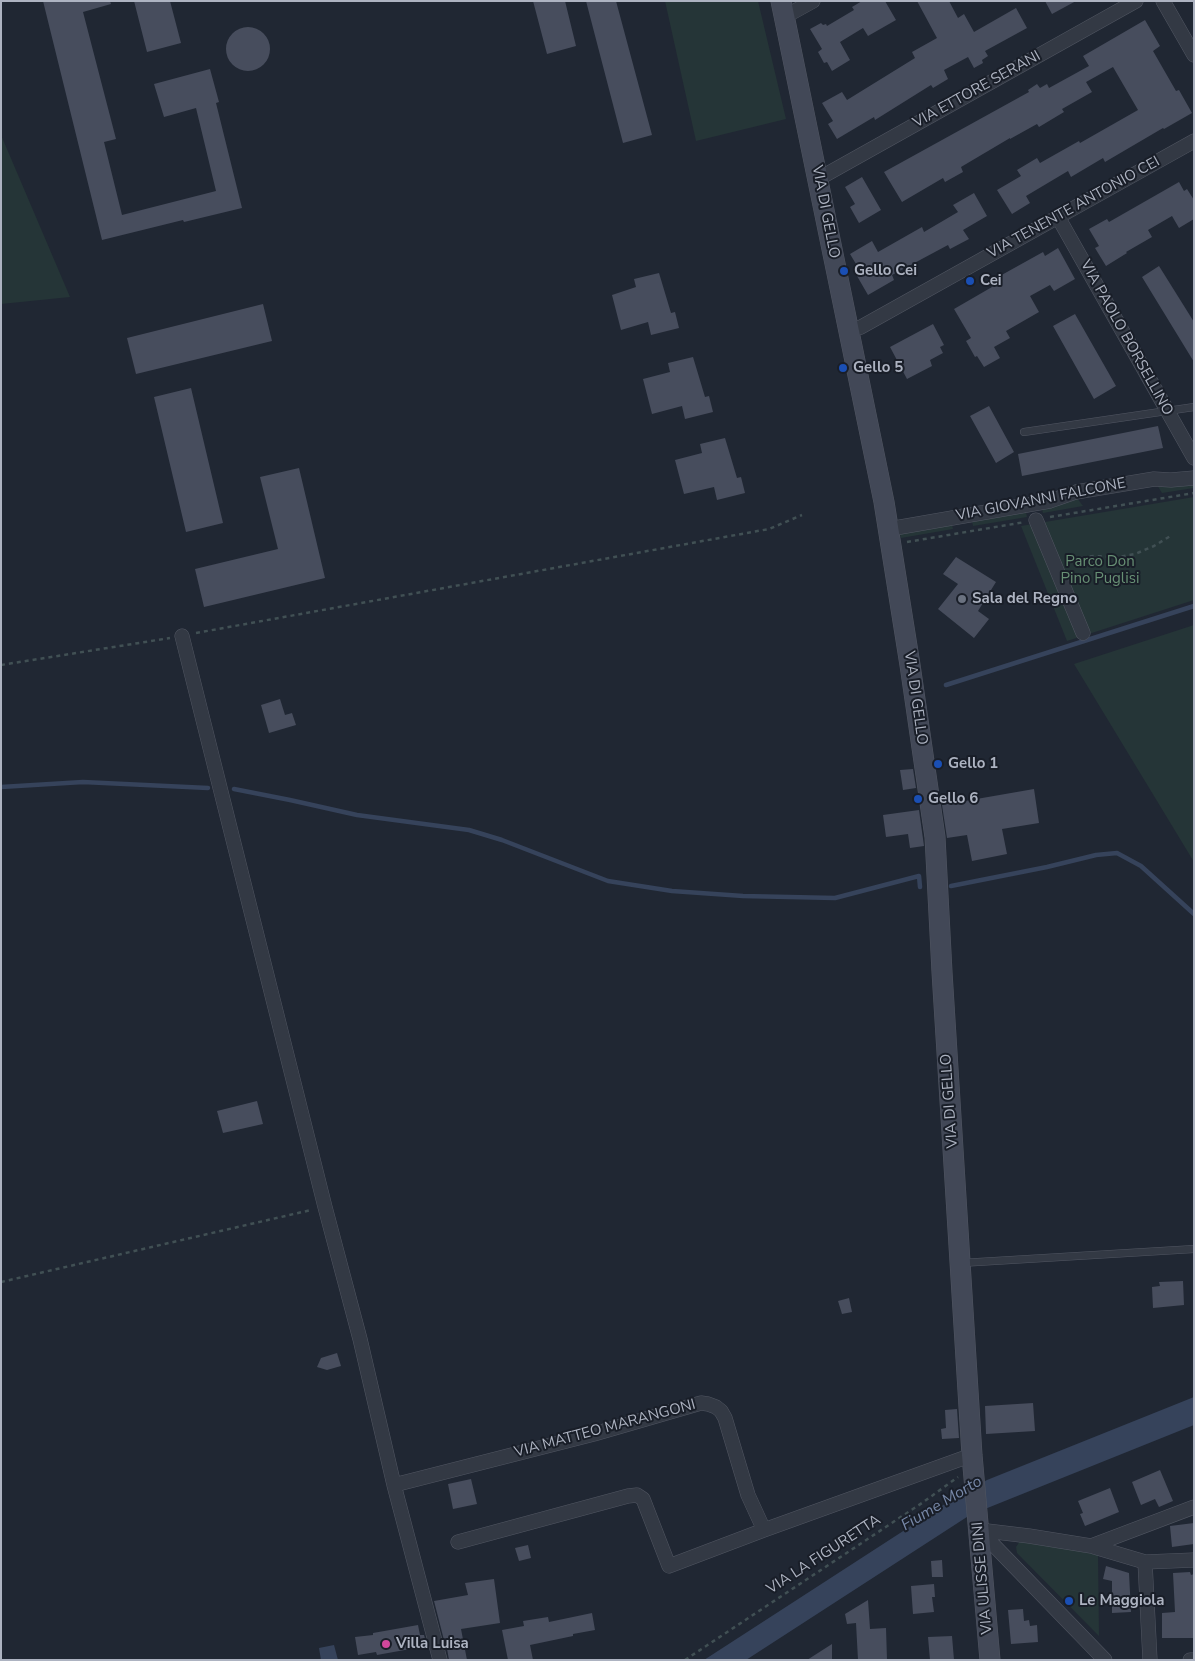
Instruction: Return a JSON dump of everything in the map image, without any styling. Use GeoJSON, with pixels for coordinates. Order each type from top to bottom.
{"type":"FeatureCollection","features":[{"type":"Feature","properties":{"kind":"street"},"geometry":{"type":"LineString","coordinates":[[782,9],[813,1]]}},
{"type":"Feature","properties":{"kind":"street","name":"VIA ETTORE SERANI"},"geometry":{"type":"LineString","coordinates":[[818,179],[1136,1]]}},
{"type":"Feature","properties":{"kind":"street"},"geometry":{"type":"LineString","coordinates":[[1164,1],[1194,54]]}},
{"type":"Feature","properties":{"kind":"street","name":"VIA DI GELLO"},"geometry":{"type":"LineString","coordinates":[[782,9],[848,331],[895,536],[910,665],[935,837],[973,1466]]}},
{"type":"Feature","properties":{"kind":"street","name":"VIA TENENTE ANTONIO CEI"},"geometry":{"type":"LineString","coordinates":[[848,331],[861,327],[1194,141]]}},
{"type":"Feature","properties":{"kind":"street","name":"VIA PAOLO BORSELLINO"},"geometry":{"type":"LineString","coordinates":[[1058,217],[1194,458]]}},
{"type":"Feature","properties":{"kind":"street","name":"VIA GIOVANNI FALCONE"},"geometry":{"type":"LineString","coordinates":[[895,536],[1042,502],[1076,492],[1154,479],[1194,478]]}},
{"type":"Feature","properties":{"kind":"street"},"geometry":{"type":"LineString","coordinates":[[1036,520],[1083,633]]}},
{"type":"Feature","properties":{"kind":"street"},"geometry":{"type":"LineString","coordinates":[[182,636],[360,1339],[394,1485],[440,1660]]}},
{"type":"Feature","properties":{"kind":"street","name":"VIA MATTEO MARANGONI"},"geometry":{"type":"LineString","coordinates":[[394,1485],[594,1434],[701,1403],[716,1407],[725,1418],[748,1495],[764,1530]]}},
{"type":"Feature","properties":{"kind":"street"},"geometry":{"type":"LineString","coordinates":[[458,1542],[637,1495],[643,1499],[669,1566],[764,1530],[973,1466]]}},
{"type":"Feature","properties":{"kind":"street","name":"VIA ULISSE DINI"},"geometry":{"type":"LineString","coordinates":[[973,1466],[990,1660]]}},
{"type":"Feature","properties":{"kind":"street"},"geometry":{"type":"LineString","coordinates":[[1092,1546],[1194,1507]]}},
{"type":"Feature","properties":{"kind":"street"},"geometry":{"type":"LineString","coordinates":[[979,1527],[1092,1546],[1146,1562],[1194,1560]]}},
{"type":"Feature","properties":{"kind":"street"},"geometry":{"type":"LineString","coordinates":[[979,1527],[1105,1660]]}},
{"type":"Feature","properties":{"kind":"street"},"geometry":{"type":"LineString","coordinates":[[1146,1562],[1150,1660]]}},
{"type":"Feature","properties":{"kind":"lane"},"geometry":{"type":"LineString","coordinates":[[1024,432],[1194,407]]}},
{"type":"Feature","properties":{"kind":"lane"},"geometry":{"type":"LineString","coordinates":[[961,1263],[1194,1249]]}},
{"type":"Feature","properties":{"kind":"path"},"geometry":{"type":"LineString","coordinates":[[895,536],[1036,520],[1194,493]]}},
{"type":"Feature","properties":{"kind":"path"},"geometry":{"type":"LineString","coordinates":[[1,665],[182,636],[769,530],[802,515]]}},
{"type":"Feature","properties":{"kind":"path"},"geometry":{"type":"LineString","coordinates":[[1053,562],[1094,556],[1118,557],[1135,554],[1154,546],[1172,535]]}},
{"type":"Feature","properties":{"kind":"path"},"geometry":{"type":"LineString","coordinates":[[1,1282],[325,1206]]}},
{"type":"Feature","properties":{"kind":"path","name":"VIA LA FIGURETTA"},"geometry":{"type":"LineString","coordinates":[[684,1660],[922,1503],[973,1466]]}},
{"type":"Feature","properties":{"kind":"green space"},"geometry":{"type":"Polygon","coordinates":[[[665,1],[758,1],[786,119],[696,141],[665,1]]]}},
{"type":"Feature","properties":{"kind":"green space"},"geometry":{"type":"Polygon","coordinates":[[[1,135],[70,297],[1,304],[1,135]]]}},
{"type":"Feature","properties":{"kind":"green space"},"geometry":{"type":"Polygon","coordinates":[[[1194,483],[1194,488],[1162,493],[1157,485],[1194,483]]]}},
{"type":"Feature","properties":{"kind":"green space","name":"Parco Don Pino Puglisi"},"geometry":{"type":"Polygon","coordinates":[[[1194,497],[1194,600],[1067,641],[1021,526],[1194,497]]]}},
{"type":"Feature","properties":{"kind":"green space"},"geometry":{"type":"Polygon","coordinates":[[[1077,498],[1083,506],[1043,513],[1042,509],[1077,498]]]}},
{"type":"Feature","properties":{"kind":"green space"},"geometry":{"type":"Polygon","coordinates":[[[1026,512],[1027,517],[973,526],[972,521],[1026,512]]]}},
{"type":"Feature","properties":{"kind":"green space"},"geometry":{"type":"Polygon","coordinates":[[[952,525],[953,529],[901,538],[900,534],[952,525]]]}},
{"type":"Feature","properties":{"kind":"green space"},"geometry":{"type":"Polygon","coordinates":[[[1194,625],[1194,862],[1074,664],[1194,625]]]}},
{"type":"Feature","properties":{"kind":"green space"},"geometry":{"type":"Polygon","coordinates":[[[1020,1541],[1033,1541],[1098,1555],[1099,1636],[1017,1553],[1016,1547],[1020,1541]]]}},
{"type":"Feature","properties":{"kind":"water"},"geometry":{"type":"Polygon","coordinates":[[[1194,1397],[1194,1425],[970,1515],[746,1660],[704,1660],[948,1502],[987,1480],[1194,1397]]]}},
{"type":"Feature","properties":{"kind":"water"},"geometry":{"type":"Polygon","coordinates":[[[334,1645],[338,1660],[321,1660],[319,1648],[334,1645]]]}},
{"type":"Feature","properties":{"kind":"building"},"geometry":{"type":"Polygon","coordinates":[[[43,1],[110,1],[111,4],[83,12],[116,139],[104,142],[122,215],[216,191],[196,108],[164,117],[154,84],[210,69],[219,102],[216,103],[242,208],[102,240],[43,1]]]}},
{"type":"Feature","properties":{"kind":"building"},"geometry":{"type":"Polygon","coordinates":[[[134,1],[170,1],[181,43],[147,52],[134,1]]]}},
{"type":"Feature","properties":{"kind":"building"},"geometry":{"type":"Polygon","coordinates":[[[533,1],[565,1],[576,46],[547,54],[533,1]]]}},
{"type":"Feature","properties":{"kind":"building"},"geometry":{"type":"Polygon","coordinates":[[[586,1],[616,1],[652,135],[623,143],[586,1]]]}},
{"type":"Feature","properties":{"kind":"building"},"geometry":{"type":"Polygon","coordinates":[[[862,1],[885,1],[896,20],[868,36],[863,28],[840,42],[850,60],[832,71],[827,62],[824,63],[818,52],[822,49],[810,29],[821,23],[827,26],[854,10],[852,7],[862,1]]]}},
{"type":"Feature","properties":{"kind":"building"},"geometry":{"type":"Polygon","coordinates":[[[917,1],[949,1],[958,18],[964,14],[974,32],[1016,8],[1027,28],[985,51],[988,56],[982,60],[983,63],[974,68],[968,57],[944,70],[948,79],[933,88],[931,85],[875,120],[874,117],[837,139],[828,124],[833,121],[822,103],[842,92],[847,100],[915,58],[912,52],[937,38],[917,1]]]}},
{"type":"Feature","properties":{"kind":"building"},"geometry":{"type":"Polygon","coordinates":[[[1045,1],[1076,1],[1052,14],[1045,1]]]}},
{"type":"Feature","properties":{"kind":"building"},"geometry":{"type":"Polygon","coordinates":[[[1145,20],[1160,46],[1153,51],[1176,91],[1179,90],[1192,113],[1105,162],[1103,158],[1071,177],[1068,171],[1026,196],[1030,203],[1012,214],[997,190],[1021,176],[1017,170],[1037,158],[1040,163],[1138,110],[1113,67],[1086,82],[1092,92],[1062,109],[1064,112],[1039,127],[1037,124],[1010,138],[961,167],[963,172],[945,182],[943,178],[902,202],[884,172],[1029,92],[1028,90],[1037,84],[1040,88],[1047,84],[1049,88],[1089,66],[1083,56],[1145,20]]]}},
{"type":"Feature","properties":{"kind":"building"},"geometry":{"type":"Polygon","coordinates":[[[248,27],[260,31],[266,37],[270,49],[266,61],[260,67],[248,71],[236,67],[230,61],[226,49],[230,37],[236,31],[248,27]]]}},
{"type":"Feature","properties":{"kind":"building"},"geometry":{"type":"Polygon","coordinates":[[[862,177],[881,210],[859,223],[850,207],[855,204],[845,187],[862,177]]]}},
{"type":"Feature","properties":{"kind":"building"},"geometry":{"type":"Polygon","coordinates":[[[1179,182],[1184,191],[1187,189],[1194,200],[1194,219],[1179,228],[1172,216],[1148,230],[1152,237],[1106,266],[1095,248],[1099,246],[1089,229],[1107,219],[1109,222],[1179,182]]]}},
{"type":"Feature","properties":{"kind":"building"},"geometry":{"type":"Polygon","coordinates":[[[974,193],[987,216],[963,230],[969,239],[950,249],[948,245],[892,275],[894,280],[868,295],[857,276],[862,274],[850,254],[872,241],[878,252],[922,227],[924,232],[958,212],[953,205],[974,193]]]}},
{"type":"Feature","properties":{"kind":"building"},"geometry":{"type":"Polygon","coordinates":[[[1058,248],[1075,279],[1054,291],[1050,285],[1030,296],[1039,312],[1006,331],[1010,338],[994,347],[1000,358],[984,367],[977,356],[975,357],[966,341],[971,338],[954,309],[992,287],[989,282],[1043,252],[1045,256],[1058,248]]]}},
{"type":"Feature","properties":{"kind":"building"},"geometry":{"type":"Polygon","coordinates":[[[1159,266],[1194,322],[1194,362],[1142,277],[1159,266]]]}},
{"type":"Feature","properties":{"kind":"building"},"geometry":{"type":"Polygon","coordinates":[[[659,273],[671,313],[675,312],[679,328],[651,335],[648,322],[621,330],[612,295],[636,287],[634,279],[659,273]]]}},
{"type":"Feature","properties":{"kind":"building"},"geometry":{"type":"Polygon","coordinates":[[[263,304],[272,341],[136,374],[127,338],[263,304]]]}},
{"type":"Feature","properties":{"kind":"building"},"geometry":{"type":"Polygon","coordinates":[[[1075,314],[1116,386],[1094,399],[1053,326],[1075,314]]]}},
{"type":"Feature","properties":{"kind":"building"},"geometry":{"type":"Polygon","coordinates":[[[933,324],[944,345],[940,347],[943,353],[930,360],[932,366],[907,379],[890,347],[933,324]]]}},
{"type":"Feature","properties":{"kind":"building"},"geometry":{"type":"Polygon","coordinates":[[[693,357],[705,397],[709,396],[713,412],[685,419],[682,406],[652,414],[643,379],[670,372],[668,363],[693,357]]]}},
{"type":"Feature","properties":{"kind":"building"},"geometry":{"type":"Polygon","coordinates":[[[191,388],[223,523],[186,532],[154,397],[191,388]]]}},
{"type":"Feature","properties":{"kind":"building"},"geometry":{"type":"Polygon","coordinates":[[[989,406],[1014,452],[996,463],[970,416],[989,406]]]}},
{"type":"Feature","properties":{"kind":"building"},"geometry":{"type":"Polygon","coordinates":[[[1158,426],[1163,448],[1022,476],[1018,454],[1158,426]]]}},
{"type":"Feature","properties":{"kind":"building"},"geometry":{"type":"Polygon","coordinates":[[[725,438],[737,478],[741,477],[745,493],[717,500],[714,487],[684,494],[675,460],[702,453],[700,444],[725,438]]]}},
{"type":"Feature","properties":{"kind":"building"},"geometry":{"type":"Polygon","coordinates":[[[299,468],[325,578],[204,607],[195,569],[278,549],[260,477],[299,468]]]}},
{"type":"Feature","properties":{"kind":"building","name":"Sala del Regno"},"geometry":{"type":"Polygon","coordinates":[[[956,557],[996,582],[978,611],[989,619],[974,638],[938,609],[958,584],[943,574],[956,557]]]}},
{"type":"Feature","properties":{"kind":"building"},"geometry":{"type":"Polygon","coordinates":[[[280,699],[285,715],[292,713],[296,725],[269,733],[261,705],[280,699]]]}},
{"type":"Feature","properties":{"kind":"building"},"geometry":{"type":"Polygon","coordinates":[[[913,769],[916,788],[903,790],[900,770],[913,769]]]}},
{"type":"Feature","properties":{"kind":"building"},"geometry":{"type":"Polygon","coordinates":[[[1034,789],[1039,823],[1002,829],[1007,854],[972,861],[967,835],[947,838],[942,805],[1034,789]]]}},
{"type":"Feature","properties":{"kind":"building"},"geometry":{"type":"Polygon","coordinates":[[[919,810],[924,846],[910,848],[908,834],[886,837],[883,815],[919,810]]]}},
{"type":"Feature","properties":{"kind":"building"},"geometry":{"type":"Polygon","coordinates":[[[257,1101],[263,1124],[223,1133],[217,1111],[257,1101]]]}},
{"type":"Feature","properties":{"kind":"building"},"geometry":{"type":"Polygon","coordinates":[[[1183,1281],[1184,1305],[1153,1308],[1152,1287],[1160,1286],[1159,1282],[1183,1281]]]}},
{"type":"Feature","properties":{"kind":"building"},"geometry":{"type":"Polygon","coordinates":[[[849,1298],[852,1312],[842,1314],[838,1301],[849,1298]]]}},
{"type":"Feature","properties":{"kind":"building"},"geometry":{"type":"Polygon","coordinates":[[[337,1353],[341,1366],[327,1370],[317,1367],[321,1358],[337,1353]]]}},
{"type":"Feature","properties":{"kind":"building"},"geometry":{"type":"Polygon","coordinates":[[[1033,1403],[1035,1431],[986,1434],[985,1406],[1033,1403]]]}},
{"type":"Feature","properties":{"kind":"building"},"geometry":{"type":"Polygon","coordinates":[[[957,1409],[959,1438],[942,1439],[941,1429],[946,1428],[945,1410],[957,1409]]]}},
{"type":"Feature","properties":{"kind":"building"},"geometry":{"type":"Polygon","coordinates":[[[1160,1470],[1173,1501],[1159,1507],[1155,1499],[1141,1505],[1132,1482],[1160,1470]]]}},
{"type":"Feature","properties":{"kind":"building"},"geometry":{"type":"Polygon","coordinates":[[[471,1479],[477,1504],[453,1509],[448,1484],[471,1479]]]}},
{"type":"Feature","properties":{"kind":"building"},"geometry":{"type":"Polygon","coordinates":[[[1110,1488],[1119,1512],[1085,1526],[1080,1514],[1083,1513],[1078,1501],[1110,1488]]]}},
{"type":"Feature","properties":{"kind":"building"},"geometry":{"type":"Polygon","coordinates":[[[1194,1523],[1194,1544],[1172,1547],[1170,1526],[1194,1523]]]}},
{"type":"Feature","properties":{"kind":"building"},"geometry":{"type":"Polygon","coordinates":[[[528,1545],[531,1558],[519,1561],[515,1548],[528,1545]]]}},
{"type":"Feature","properties":{"kind":"building"},"geometry":{"type":"Polygon","coordinates":[[[942,1560],[943,1577],[932,1577],[931,1561],[942,1560]]]}},
{"type":"Feature","properties":{"kind":"building"},"geometry":{"type":"Polygon","coordinates":[[[1106,1566],[1129,1573],[1131,1612],[1112,1613],[1112,1581],[1103,1579],[1106,1566]]]}},
{"type":"Feature","properties":{"kind":"building"},"geometry":{"type":"Polygon","coordinates":[[[1190,1572],[1191,1575],[1194,1574],[1194,1638],[1162,1638],[1162,1613],[1175,1612],[1173,1573],[1190,1572]]]}},
{"type":"Feature","properties":{"kind":"building"},"geometry":{"type":"Polygon","coordinates":[[[494,1579],[500,1623],[461,1629],[467,1660],[449,1660],[434,1601],[468,1595],[465,1583],[494,1579]]]}},
{"type":"Feature","properties":{"kind":"building"},"geometry":{"type":"Polygon","coordinates":[[[934,1584],[935,1597],[932,1597],[934,1612],[913,1614],[911,1586],[934,1584]]]}},
{"type":"Feature","properties":{"kind":"building"},"geometry":{"type":"Polygon","coordinates":[[[868,1600],[870,1629],[886,1628],[887,1660],[858,1660],[856,1623],[847,1624],[845,1614],[868,1600]]]}},
{"type":"Feature","properties":{"kind":"building"},"geometry":{"type":"Polygon","coordinates":[[[1023,1609],[1024,1621],[1029,1620],[1030,1626],[1037,1625],[1038,1642],[1011,1644],[1008,1610],[1023,1609]]]}},
{"type":"Feature","properties":{"kind":"building"},"geometry":{"type":"Polygon","coordinates":[[[592,1613],[595,1630],[530,1645],[533,1660],[508,1660],[502,1630],[524,1626],[523,1621],[548,1617],[549,1622],[592,1613]]]}},
{"type":"Feature","properties":{"kind":"building"},"geometry":{"type":"Polygon","coordinates":[[[418,1625],[420,1635],[424,1635],[427,1646],[377,1655],[376,1652],[358,1655],[355,1637],[418,1625]]]}},
{"type":"Feature","properties":{"kind":"building"},"geometry":{"type":"Polygon","coordinates":[[[952,1636],[954,1660],[930,1660],[928,1637],[952,1636]]]}},
{"type":"Feature","properties":{"kind":"building"},"geometry":{"type":"Polygon","coordinates":[[[832,1644],[832,1660],[807,1660],[832,1644]]]}},
{"type":"Feature","properties":{"kind":"waterway"},"geometry":{"type":"LineString","coordinates":[[946,685],[1194,606]]}},
{"type":"Feature","properties":{"kind":"waterway"},"geometry":{"type":"LineString","coordinates":[[1,787],[83,782],[208,788]]}},
{"type":"Feature","properties":{"kind":"waterway"},"geometry":{"type":"LineString","coordinates":[[234,789],[357,815],[469,830],[502,840],[608,881],[672,891],[743,896],[835,898],[919,876],[920,887]]}},
{"type":"Feature","properties":{"kind":"waterway"},"geometry":{"type":"LineString","coordinates":[[951,886],[1096,855],[1117,853],[1141,866],[1194,914]]}},
{"type":"Feature","properties":{"kind":"place","name":"Gello Cei"},"geometry":{"type":"Point","coordinates":[844,271]}},
{"type":"Feature","properties":{"kind":"place","name":"Cei"},"geometry":{"type":"Point","coordinates":[970,281]}},
{"type":"Feature","properties":{"kind":"place","name":"Gello 5"},"geometry":{"type":"Point","coordinates":[843,368]}},
{"type":"Feature","properties":{"kind":"place","name":"Sala del Regno"},"geometry":{"type":"Point","coordinates":[962,599]}},
{"type":"Feature","properties":{"kind":"place","name":"Gello 1"},"geometry":{"type":"Point","coordinates":[938,764]}},
{"type":"Feature","properties":{"kind":"place","name":"Gello 6"},"geometry":{"type":"Point","coordinates":[918,799]}},
{"type":"Feature","properties":{"kind":"place","name":"Le Maggiola"},"geometry":{"type":"Point","coordinates":[1069,1601]}},
{"type":"Feature","properties":{"kind":"place","name":"Villa Luisa"},"geometry":{"type":"Point","coordinates":[386,1644]}},
{"type":"Feature","properties":{"kind":"water label","name":"Fiume Morto"},"geometry":{"type":"Point","coordinates":[942,1504]}}]}
